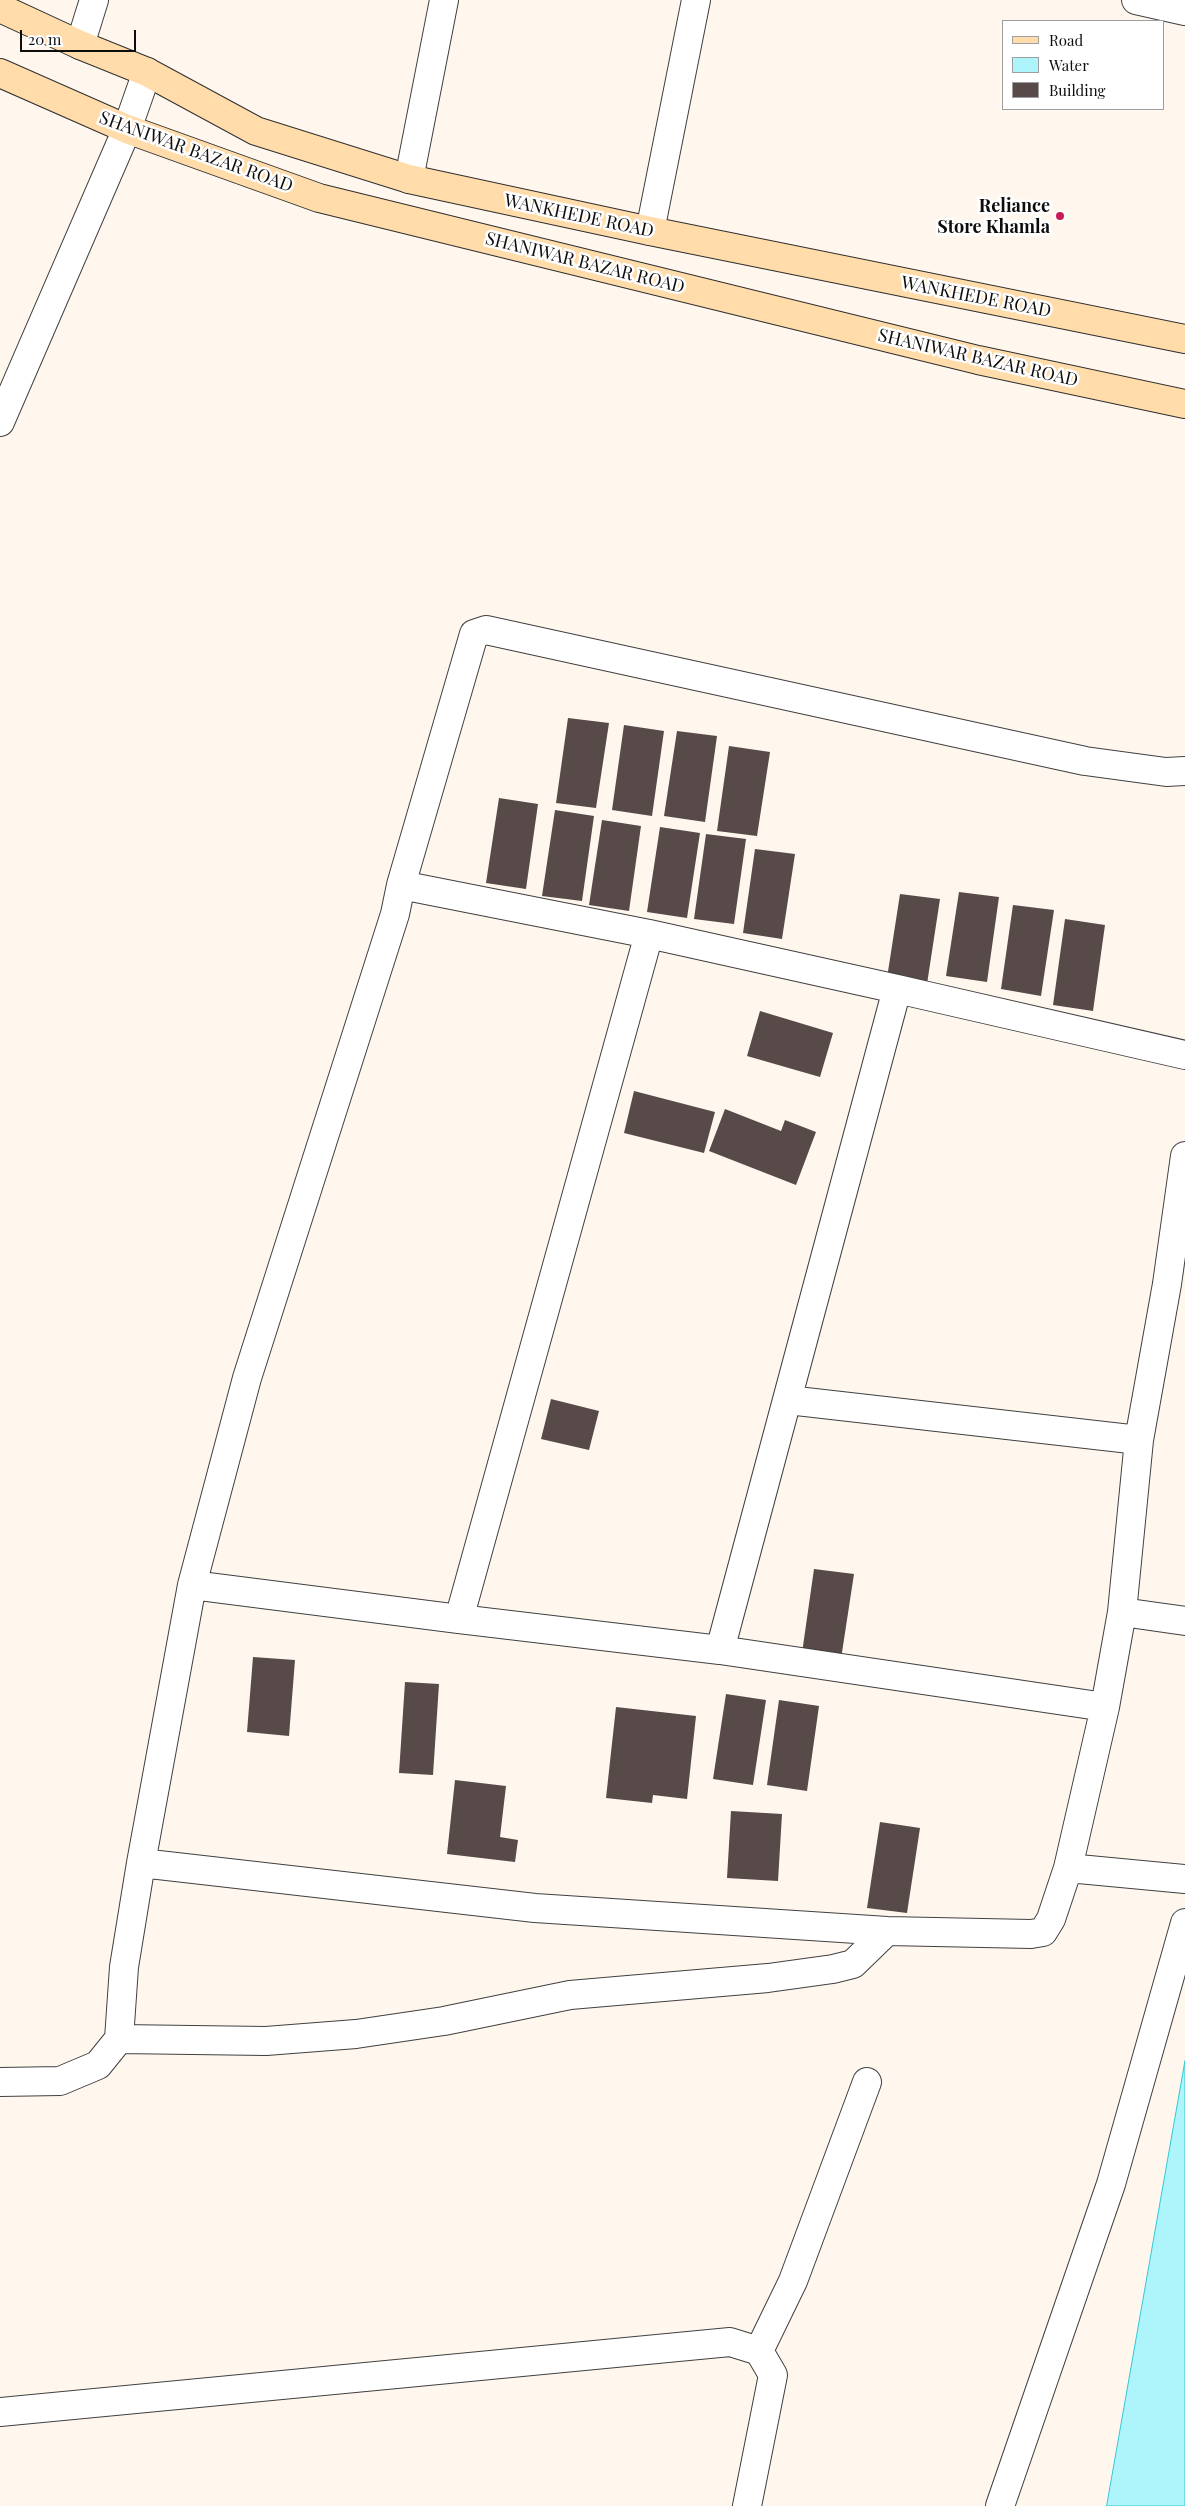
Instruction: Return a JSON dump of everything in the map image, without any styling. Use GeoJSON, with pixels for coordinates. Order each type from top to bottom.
{"type":"FeatureCollection","features":[{"type":"Feature","properties":{"kind":"main road","name":"WANKHEDE ROAD"},"geometry":{"type":"LineString","coordinates":[[0,8],[80,45],[147,72],[256,131],[409,179],[650,231],[1185,339]]}},
{"type":"Feature","properties":{"kind":"main road","name":"SHANIWAR BAZAR ROAD"},"geometry":{"type":"LineString","coordinates":[[0,73],[127,129],[319,198],[978,360],[1185,404]]}},
{"type":"Feature","properties":{"kind":"street"},"geometry":{"type":"LineString","coordinates":[[80,45],[94,0]]}},
{"type":"Feature","properties":{"kind":"street"},"geometry":{"type":"LineString","coordinates":[[409,179],[444,0]]}},
{"type":"Feature","properties":{"kind":"street"},"geometry":{"type":"LineString","coordinates":[[650,231],[696,0]]}},
{"type":"Feature","properties":{"kind":"street"},"geometry":{"type":"LineString","coordinates":[[1136,0],[1185,11]]}},
{"type":"Feature","properties":{"kind":"street"},"geometry":{"type":"LineString","coordinates":[[0,422],[127,129],[147,72]]}},
{"type":"Feature","properties":{"kind":"street"},"geometry":{"type":"LineString","coordinates":[[0,2082],[60,2081],[98,2065],[119,2039],[124,1967],[192,1585],[247,1378],[395,914],[401,885],[474,634],[486,630],[1085,761],[1166,772],[1185,771]]}},
{"type":"Feature","properties":{"kind":"street"},"geometry":{"type":"LineString","coordinates":[[401,885],[649,934],[1185,1055]]}},
{"type":"Feature","properties":{"kind":"street"},"geometry":{"type":"LineString","coordinates":[[459,1619],[649,934]]}},
{"type":"Feature","properties":{"kind":"street"},"geometry":{"type":"LineString","coordinates":[[720,1650],[897,989]]}},
{"type":"Feature","properties":{"kind":"street"},"geometry":{"type":"LineString","coordinates":[[141,1863],[535,1908],[887,1931],[1031,1934],[1043,1932],[1050,1919],[1068,1868],[1105,1707],[1122,1612],[1139,1440],[1176,1285],[1185,1156]]}},
{"type":"Feature","properties":{"kind":"street"},"geometry":{"type":"LineString","coordinates":[[788,1400],[1139,1440]]}},
{"type":"Feature","properties":{"kind":"street"},"geometry":{"type":"LineString","coordinates":[[192,1585],[720,1650],[1105,1707]]}},
{"type":"Feature","properties":{"kind":"street"},"geometry":{"type":"LineString","coordinates":[[1122,1612],[1185,1621]]}},
{"type":"Feature","properties":{"kind":"street"},"geometry":{"type":"LineString","coordinates":[[1068,1868],[1185,1880]]}},
{"type":"Feature","properties":{"kind":"street"},"geometry":{"type":"LineString","coordinates":[[1000,2506],[1111,2184],[1185,1923]]}},
{"type":"Feature","properties":{"kind":"street"},"geometry":{"type":"LineString","coordinates":[[119,2039],[266,2041],[356,2034],[444,2021],[570,1995],[768,1978],[833,1969],[853,1964],[887,1931]]}},
{"type":"Feature","properties":{"kind":"street"},"geometry":{"type":"LineString","coordinates":[[760,2351],[793,2281],[867,2082]]}},
{"type":"Feature","properties":{"kind":"street"},"geometry":{"type":"LineString","coordinates":[[0,2412],[730,2342],[760,2351],[773,2375],[747,2506]]}},
{"type":"Feature","properties":{"kind":"water"},"geometry":{"type":"Polygon","coordinates":[[[1185,2061],[1185,2506],[1107,2506],[1185,2061]]]}},
{"type":"Feature","properties":{"kind":"building"},"geometry":{"type":"Polygon","coordinates":[[[568,718],[609,723],[596,808],[556,803],[568,718]]]}},
{"type":"Feature","properties":{"kind":"building"},"geometry":{"type":"Polygon","coordinates":[[[624,725],[664,731],[652,816],[612,810],[624,725]]]}},
{"type":"Feature","properties":{"kind":"building"},"geometry":{"type":"Polygon","coordinates":[[[677,731],[717,736],[705,822],[664,816],[677,731]]]}},
{"type":"Feature","properties":{"kind":"building"},"geometry":{"type":"Polygon","coordinates":[[[729,746],[770,752],[757,836],[717,831],[729,746]]]}},
{"type":"Feature","properties":{"kind":"building"},"geometry":{"type":"Polygon","coordinates":[[[499,798],[538,804],[526,889],[486,883],[499,798]]]}},
{"type":"Feature","properties":{"kind":"building"},"geometry":{"type":"Polygon","coordinates":[[[555,810],[594,816],[582,901],[542,896],[555,810]]]}},
{"type":"Feature","properties":{"kind":"building"},"geometry":{"type":"Polygon","coordinates":[[[602,820],[641,826],[629,911],[589,905],[602,820]]]}},
{"type":"Feature","properties":{"kind":"building"},"geometry":{"type":"Polygon","coordinates":[[[660,827],[700,833],[687,918],[647,912],[660,827]]]}},
{"type":"Feature","properties":{"kind":"building"},"geometry":{"type":"Polygon","coordinates":[[[706,834],[746,839],[734,924],[694,919],[706,834]]]}},
{"type":"Feature","properties":{"kind":"building"},"geometry":{"type":"Polygon","coordinates":[[[755,849],[795,854],[782,939],[743,933],[755,849]]]}},
{"type":"Feature","properties":{"kind":"building"},"geometry":{"type":"Polygon","coordinates":[[[959,892],[999,897],[987,982],[946,976],[959,892]]]}},
{"type":"Feature","properties":{"kind":"building"},"geometry":{"type":"Polygon","coordinates":[[[900,894],[940,899],[927,984],[887,978],[900,894]]]}},
{"type":"Feature","properties":{"kind":"building"},"geometry":{"type":"Polygon","coordinates":[[[1013,905],[1054,910],[1041,996],[1001,989],[1013,905]]]}},
{"type":"Feature","properties":{"kind":"building"},"geometry":{"type":"Polygon","coordinates":[[[1065,919],[1105,925],[1093,1011],[1053,1005],[1065,919]]]}},
{"type":"Feature","properties":{"kind":"building"},"geometry":{"type":"Polygon","coordinates":[[[760,1011],[833,1033],[820,1077],[747,1056],[760,1011]]]}},
{"type":"Feature","properties":{"kind":"building"},"geometry":{"type":"Polygon","coordinates":[[[634,1091],[715,1112],[704,1153],[624,1133],[634,1091]]]}},
{"type":"Feature","properties":{"kind":"building"},"geometry":{"type":"Polygon","coordinates":[[[725,1109],[781,1131],[785,1120],[816,1132],[796,1185],[709,1151],[725,1109]]]}},
{"type":"Feature","properties":{"kind":"building"},"geometry":{"type":"Polygon","coordinates":[[[551,1399],[599,1411],[589,1450],[541,1439],[551,1399]]]}},
{"type":"Feature","properties":{"kind":"building"},"geometry":{"type":"Polygon","coordinates":[[[814,1569],[854,1574],[841,1659],[802,1653],[814,1569]]]}},
{"type":"Feature","properties":{"kind":"building"},"geometry":{"type":"Polygon","coordinates":[[[253,1657],[295,1660],[289,1736],[247,1732],[253,1657]]]}},
{"type":"Feature","properties":{"kind":"building"},"geometry":{"type":"Polygon","coordinates":[[[405,1682],[439,1684],[433,1775],[399,1773],[405,1682]]]}},
{"type":"Feature","properties":{"kind":"building"},"geometry":{"type":"Polygon","coordinates":[[[726,1694],[766,1700],[753,1785],[713,1779],[726,1694]]]}},
{"type":"Feature","properties":{"kind":"building"},"geometry":{"type":"Polygon","coordinates":[[[779,1700],[819,1706],[807,1791],[767,1785],[779,1700]]]}},
{"type":"Feature","properties":{"kind":"building"},"geometry":{"type":"Polygon","coordinates":[[[616,1707],[696,1716],[687,1799],[653,1795],[652,1803],[606,1798],[616,1707]]]}},
{"type":"Feature","properties":{"kind":"building"},"geometry":{"type":"Polygon","coordinates":[[[455,1780],[506,1786],[500,1837],[518,1840],[515,1862],[447,1854],[455,1780]]]}},
{"type":"Feature","properties":{"kind":"building"},"geometry":{"type":"Polygon","coordinates":[[[731,1811],[782,1814],[778,1881],[727,1878],[731,1811]]]}},
{"type":"Feature","properties":{"kind":"building"},"geometry":{"type":"Polygon","coordinates":[[[880,1822],[920,1828],[907,1913],[867,1908],[880,1822]]]}},
{"type":"Feature","properties":{"kind":"place","name":"Reliance Store Khamla"},"geometry":{"type":"Point","coordinates":[1060,216]}}]}
